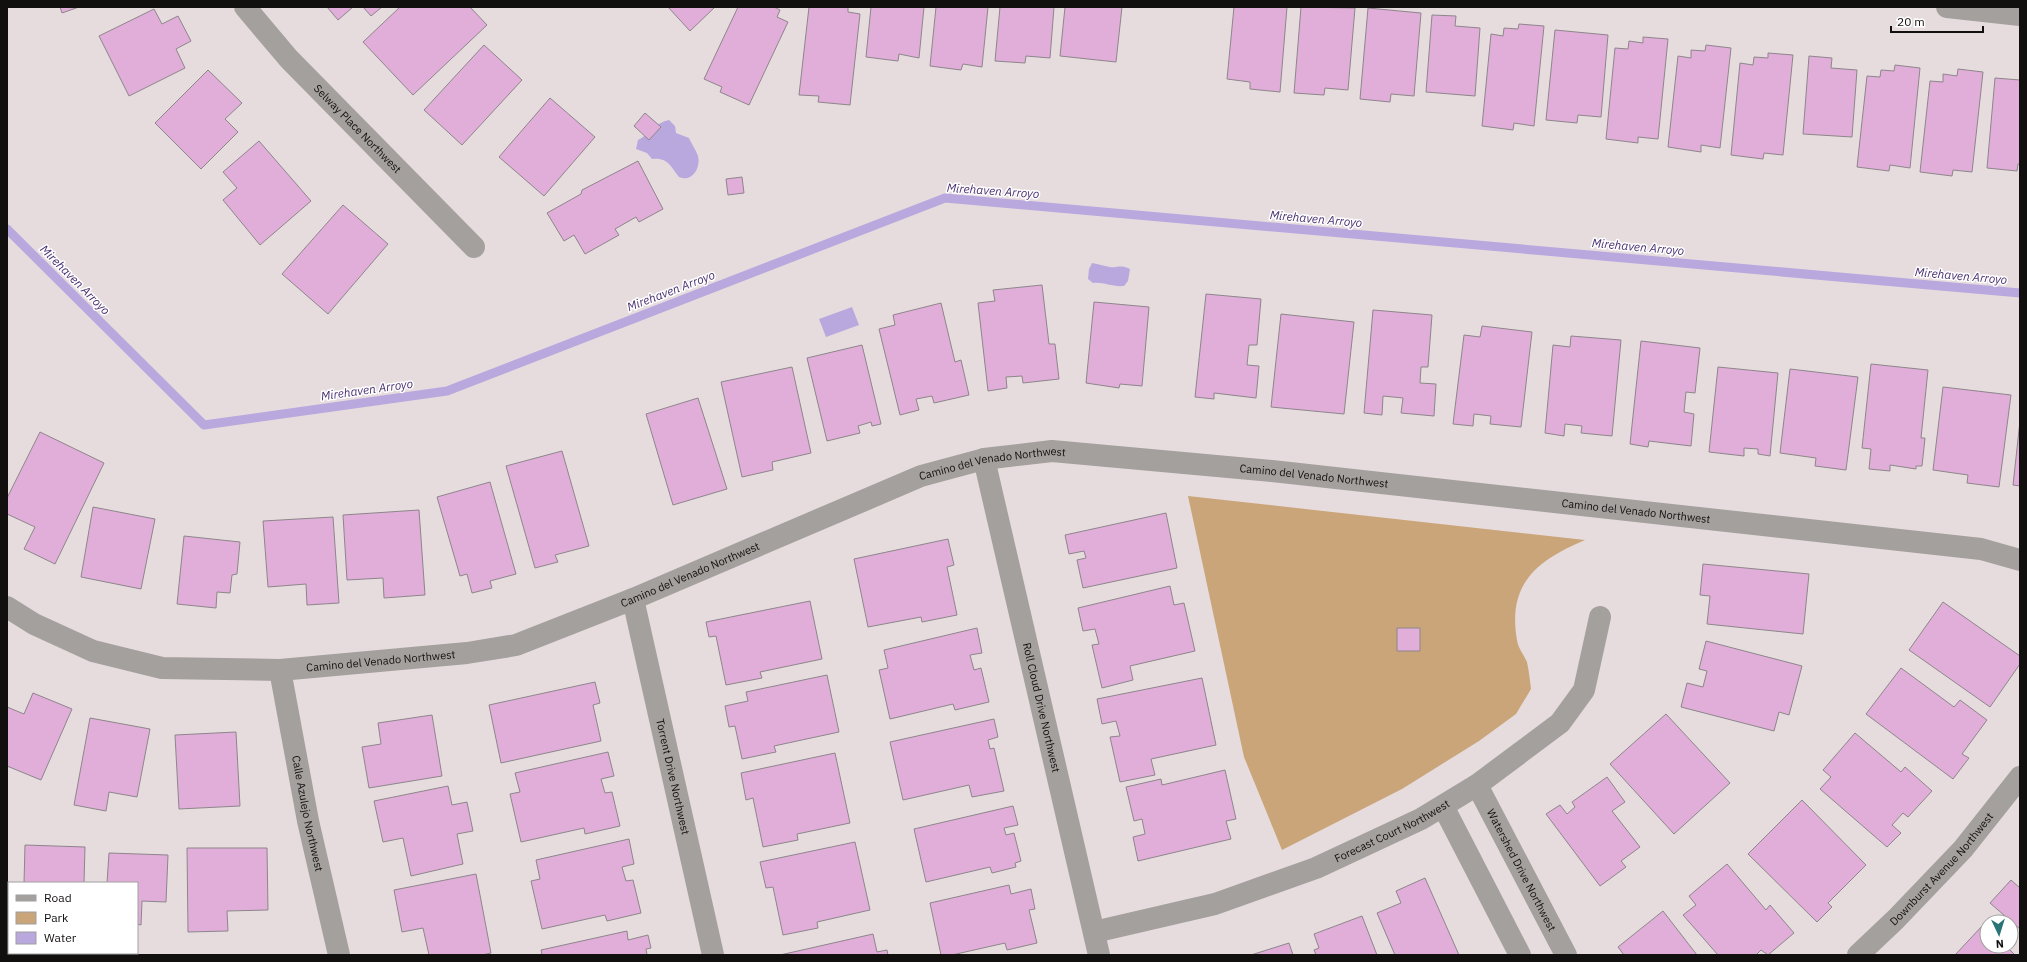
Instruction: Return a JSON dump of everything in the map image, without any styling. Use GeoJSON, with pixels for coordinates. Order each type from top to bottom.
{"type":"FeatureCollection","features":[{"type":"Feature","properties":{"kind":"street","name":"Selway Place Northwest"},"geometry":{"type":"LineString","coordinates":[[245,7],[289,59],[474,247]]}},
{"type":"Feature","properties":{"kind":"street"},"geometry":{"type":"LineString","coordinates":[[1947,7],[2020,15]]}},
{"type":"Feature","properties":{"kind":"street","name":"Camino del Venado Northwest"},"geometry":{"type":"LineString","coordinates":[[7,606],[34,624],[93,651],[162,668],[280,670],[467,653],[516,645],[922,476],[984,459],[1052,451],[1272,471],[1981,548],[2020,560]]}},
{"type":"Feature","properties":{"kind":"street","name":"Roll Cloud Drive Northwest"},"geometry":{"type":"LineString","coordinates":[[984,459],[1099,955]]}},
{"type":"Feature","properties":{"kind":"street","name":"Torrent Drive Northwest"},"geometry":{"type":"LineString","coordinates":[[632,598],[713,955]]}},
{"type":"Feature","properties":{"kind":"street","name":"Forecast Court Northwest"},"geometry":{"type":"LineString","coordinates":[[1094,932],[1215,904],[1309,871],[1421,819],[1477,785],[1560,723],[1584,690],[1600,617]]}},
{"type":"Feature","properties":{"kind":"street","name":"Calle Azulejo Northwest"},"geometry":{"type":"LineString","coordinates":[[280,670],[308,821],[339,955]]}},
{"type":"Feature","properties":{"kind":"street","name":"Downburst Avenue Northwest"},"geometry":{"type":"LineString","coordinates":[[1858,955],[1896,919],[1963,849],[2020,777]]}},
{"type":"Feature","properties":{"kind":"street","name":"Watershed Drive Northwest"},"geometry":{"type":"LineString","coordinates":[[1477,785],[1566,955]]}},
{"type":"Feature","properties":{"kind":"street"},"geometry":{"type":"LineString","coordinates":[[1443,806],[1520,955]]}},
{"type":"Feature","properties":{"kind":"green space"},"geometry":{"type":"Polygon","coordinates":[[[1188,496],[1585,540],[1553,556],[1540,565],[1530,576],[1522,589],[1517,603],[1515,620],[1518,643],[1527,662],[1531,689],[1516,714],[1479,741],[1402,789],[1282,850],[1244,757],[1188,496]]]}},
{"type":"Feature","properties":{"kind":"water"},"geometry":{"type":"Polygon","coordinates":[[[669,120],[675,126],[676,133],[689,138],[698,156],[699,161],[697,170],[688,178],[679,177],[671,166],[665,161],[652,159],[647,153],[636,149],[638,140],[660,123],[669,120]]]}},
{"type":"Feature","properties":{"kind":"water"},"geometry":{"type":"Polygon","coordinates":[[[1092,263],[1110,267],[1121,266],[1130,269],[1128,281],[1124,286],[1093,283],[1088,279],[1089,269],[1092,263]]]}},
{"type":"Feature","properties":{"kind":"water"},"geometry":{"type":"Polygon","coordinates":[[[852,307],[859,325],[826,337],[819,319],[852,307]]]}},
{"type":"Feature","properties":{"kind":"building"},"geometry":{"type":"Polygon","coordinates":[[[60,7],[79,7],[62,13],[60,7]]]}},
{"type":"Feature","properties":{"kind":"building"},"geometry":{"type":"Polygon","coordinates":[[[327,7],[353,7],[338,20],[327,7]]]}},
{"type":"Feature","properties":{"kind":"building"},"geometry":{"type":"Polygon","coordinates":[[[363,7],[382,7],[371,16],[363,7]]]}},
{"type":"Feature","properties":{"kind":"building"},"geometry":{"type":"Polygon","coordinates":[[[400,7],[470,7],[487,25],[413,95],[363,42],[400,7]]]}},
{"type":"Feature","properties":{"kind":"building"},"geometry":{"type":"Polygon","coordinates":[[[668,7],[715,7],[690,31],[668,7]]]}},
{"type":"Feature","properties":{"kind":"building"},"geometry":{"type":"Polygon","coordinates":[[[738,7],[774,7],[780,10],[777,17],[788,22],[749,105],[720,92],[722,87],[704,79],[738,7]]]}},
{"type":"Feature","properties":{"kind":"building"},"geometry":{"type":"Polygon","coordinates":[[[809,7],[848,7],[848,12],[860,14],[850,105],[818,102],[819,96],[799,95],[809,7]]]}},
{"type":"Feature","properties":{"kind":"building"},"geometry":{"type":"Polygon","coordinates":[[[871,7],[924,7],[919,58],[899,54],[898,61],[866,57],[871,7]]]}},
{"type":"Feature","properties":{"kind":"building"},"geometry":{"type":"Polygon","coordinates":[[[936,7],[988,7],[982,67],[963,64],[961,70],[930,66],[936,7]]]}},
{"type":"Feature","properties":{"kind":"building"},"geometry":{"type":"Polygon","coordinates":[[[1000,7],[1054,7],[1050,58],[1026,56],[1025,63],[995,61],[1000,7]]]}},
{"type":"Feature","properties":{"kind":"building"},"geometry":{"type":"Polygon","coordinates":[[[1065,7],[1122,7],[1116,62],[1060,56],[1065,7]]]}},
{"type":"Feature","properties":{"kind":"building"},"geometry":{"type":"Polygon","coordinates":[[[1234,7],[1287,7],[1280,92],[1250,89],[1250,82],[1227,79],[1234,7]]]}},
{"type":"Feature","properties":{"kind":"building"},"geometry":{"type":"Polygon","coordinates":[[[1301,7],[1355,8],[1348,90],[1325,88],[1324,95],[1294,93],[1301,7]]]}},
{"type":"Feature","properties":{"kind":"building"},"geometry":{"type":"Polygon","coordinates":[[[1368,8],[1421,13],[1414,96],[1391,94],[1390,102],[1360,99],[1368,8]]]}},
{"type":"Feature","properties":{"kind":"building"},"geometry":{"type":"Polygon","coordinates":[[[154,9],[162,24],[178,16],[191,41],[176,49],[185,68],[129,96],[99,36],[154,9]]]}},
{"type":"Feature","properties":{"kind":"building"},"geometry":{"type":"Polygon","coordinates":[[[1432,15],[1456,16],[1455,26],[1480,28],[1475,96],[1426,92],[1432,15]]]}},
{"type":"Feature","properties":{"kind":"building"},"geometry":{"type":"Polygon","coordinates":[[[1519,24],[1544,26],[1534,126],[1514,123],[1513,130],[1482,126],[1491,34],[1503,36],[1504,28],[1518,29],[1519,24]]]}},
{"type":"Feature","properties":{"kind":"building"},"geometry":{"type":"Polygon","coordinates":[[[1555,30],[1608,35],[1601,117],[1578,115],[1577,123],[1546,120],[1555,30]]]}},
{"type":"Feature","properties":{"kind":"building"},"geometry":{"type":"Polygon","coordinates":[[[1643,37],[1668,39],[1658,139],[1638,137],[1638,143],[1606,139],[1615,48],[1628,49],[1629,41],[1643,43],[1643,37]]]}},
{"type":"Feature","properties":{"kind":"building"},"geometry":{"type":"Polygon","coordinates":[[[484,45],[522,80],[462,145],[424,110],[484,45]]]}},
{"type":"Feature","properties":{"kind":"building"},"geometry":{"type":"Polygon","coordinates":[[[1706,45],[1731,48],[1720,148],[1701,145],[1701,152],[1668,147],[1678,56],[1691,58],[1691,50],[1705,51],[1706,45]]]}},
{"type":"Feature","properties":{"kind":"building"},"geometry":{"type":"Polygon","coordinates":[[[1768,53],[1793,55],[1783,155],[1764,153],[1763,159],[1731,155],[1740,63],[1753,65],[1754,57],[1768,58],[1768,53]]]}},
{"type":"Feature","properties":{"kind":"building"},"geometry":{"type":"Polygon","coordinates":[[[1809,56],[1832,58],[1831,68],[1857,70],[1852,137],[1803,134],[1809,56]]]}},
{"type":"Feature","properties":{"kind":"building"},"geometry":{"type":"Polygon","coordinates":[[[1895,65],[1920,68],[1910,168],[1890,165],[1889,171],[1857,167],[1867,76],[1880,77],[1881,70],[1894,71],[1895,65]]]}},
{"type":"Feature","properties":{"kind":"building"},"geometry":{"type":"Polygon","coordinates":[[[1958,69],[1983,72],[1972,172],[1953,170],[1952,176],[1920,172],[1930,81],[1943,82],[1943,74],[1957,76],[1958,69]]]}},
{"type":"Feature","properties":{"kind":"building"},"geometry":{"type":"Polygon","coordinates":[[[208,70],[242,103],[225,119],[238,132],[201,169],[155,123],[208,70]]]}},
{"type":"Feature","properties":{"kind":"building"},"geometry":{"type":"Polygon","coordinates":[[[1995,78],[2020,80],[2020,164],[2018,164],[2017,171],[1987,168],[1995,78]]]}},
{"type":"Feature","properties":{"kind":"building"},"geometry":{"type":"Polygon","coordinates":[[[550,98],[595,137],[544,196],[499,157],[550,98]]]}},
{"type":"Feature","properties":{"kind":"building"},"geometry":{"type":"Polygon","coordinates":[[[645,113],[661,127],[649,140],[634,126],[645,113]]]}},
{"type":"Feature","properties":{"kind":"building"},"geometry":{"type":"Polygon","coordinates":[[[259,141],[311,201],[260,245],[223,200],[237,188],[223,172],[259,141]]]}},
{"type":"Feature","properties":{"kind":"building"},"geometry":{"type":"Polygon","coordinates":[[[638,161],[663,209],[639,222],[636,217],[615,229],[619,235],[585,254],[574,235],[564,241],[547,213],[581,194],[582,190],[638,161]]]}},
{"type":"Feature","properties":{"kind":"building"},"geometry":{"type":"Polygon","coordinates":[[[742,177],[744,193],[728,195],[726,179],[742,177]]]}},
{"type":"Feature","properties":{"kind":"building"},"geometry":{"type":"Polygon","coordinates":[[[343,205],[388,244],[328,314],[282,274],[343,205]]]}},
{"type":"Feature","properties":{"kind":"building"},"geometry":{"type":"Polygon","coordinates":[[[1042,285],[1049,344],[1055,344],[1059,379],[1023,383],[1022,376],[1006,377],[1007,388],[988,391],[978,303],[995,301],[993,290],[1042,285]]]}},
{"type":"Feature","properties":{"kind":"building"},"geometry":{"type":"Polygon","coordinates":[[[1206,294],[1261,299],[1257,345],[1249,345],[1247,365],[1259,366],[1256,398],[1214,393],[1214,399],[1195,397],[1206,294]]]}},
{"type":"Feature","properties":{"kind":"building"},"geometry":{"type":"Polygon","coordinates":[[[1094,302],[1149,307],[1142,386],[1120,384],[1119,388],[1086,383],[1094,302]]]}},
{"type":"Feature","properties":{"kind":"building"},"geometry":{"type":"Polygon","coordinates":[[[941,303],[955,362],[961,360],[969,395],[934,403],[932,396],[916,399],[919,410],[900,415],[879,329],[895,325],[893,315],[941,303]]]}},
{"type":"Feature","properties":{"kind":"building"},"geometry":{"type":"Polygon","coordinates":[[[1373,310],[1432,315],[1428,367],[1421,367],[1420,383],[1436,384],[1434,416],[1401,413],[1403,398],[1383,396],[1382,415],[1364,413],[1373,310]]]}},
{"type":"Feature","properties":{"kind":"building"},"geometry":{"type":"Polygon","coordinates":[[[1281,314],[1354,322],[1344,414],[1271,407],[1281,314]]]}},
{"type":"Feature","properties":{"kind":"building"},"geometry":{"type":"Polygon","coordinates":[[[1482,326],[1532,332],[1521,427],[1490,424],[1491,416],[1474,414],[1473,426],[1453,424],[1464,335],[1480,337],[1482,326]]]}},
{"type":"Feature","properties":{"kind":"building"},"geometry":{"type":"Polygon","coordinates":[[[1571,336],[1621,340],[1612,436],[1581,433],[1582,426],[1565,424],[1564,436],[1545,433],[1553,345],[1570,347],[1571,336]]]}},
{"type":"Feature","properties":{"kind":"building"},"geometry":{"type":"Polygon","coordinates":[[[1641,341],[1700,348],[1695,393],[1686,392],[1684,412],[1694,414],[1691,446],[1649,441],[1648,447],[1630,444],[1641,341]]]}},
{"type":"Feature","properties":{"kind":"building"},"geometry":{"type":"Polygon","coordinates":[[[862,345],[881,424],[872,426],[871,422],[858,426],[860,433],[827,441],[807,358],[862,345]]]}},
{"type":"Feature","properties":{"kind":"building"},"geometry":{"type":"Polygon","coordinates":[[[1871,364],[1928,370],[1921,438],[1925,438],[1922,466],[1916,466],[1916,469],[1890,465],[1890,471],[1869,469],[1871,449],[1862,448],[1871,364]]]}},
{"type":"Feature","properties":{"kind":"building"},"geometry":{"type":"Polygon","coordinates":[[[792,367],[811,453],[772,462],[773,470],[742,477],[721,382],[792,367]]]}},
{"type":"Feature","properties":{"kind":"building"},"geometry":{"type":"Polygon","coordinates":[[[1718,367],[1778,373],[1770,456],[1758,454],[1758,449],[1744,448],[1744,456],[1709,452],[1718,367]]]}},
{"type":"Feature","properties":{"kind":"building"},"geometry":{"type":"Polygon","coordinates":[[[1790,369],[1858,377],[1846,470],[1815,466],[1816,458],[1780,453],[1790,369]]]}},
{"type":"Feature","properties":{"kind":"building"},"geometry":{"type":"Polygon","coordinates":[[[1943,387],[2011,395],[1999,487],[1967,483],[1968,475],[1933,470],[1943,387]]]}},
{"type":"Feature","properties":{"kind":"building"},"geometry":{"type":"Polygon","coordinates":[[[698,398],[727,489],[673,505],[646,414],[698,398]]]}},
{"type":"Feature","properties":{"kind":"building"},"geometry":{"type":"Polygon","coordinates":[[[2020,421],[2020,486],[2013,485],[2020,421]]]}},
{"type":"Feature","properties":{"kind":"building"},"geometry":{"type":"Polygon","coordinates":[[[40,432],[104,463],[55,564],[24,549],[35,527],[7,514],[7,498],[40,432]]]}},
{"type":"Feature","properties":{"kind":"building"},"geometry":{"type":"Polygon","coordinates":[[[562,451],[589,546],[555,555],[558,562],[535,568],[506,466],[562,451]]]}},
{"type":"Feature","properties":{"kind":"building"},"geometry":{"type":"Polygon","coordinates":[[[490,482],[516,574],[490,581],[492,588],[472,593],[467,574],[460,576],[437,497],[490,482]]]}},
{"type":"Feature","properties":{"kind":"building"},"geometry":{"type":"Polygon","coordinates":[[[93,507],[155,519],[141,589],[81,577],[93,507]]]}},
{"type":"Feature","properties":{"kind":"building"},"geometry":{"type":"Polygon","coordinates":[[[419,510],[425,595],[384,598],[383,578],[347,580],[343,515],[419,510]]]}},
{"type":"Feature","properties":{"kind":"building"},"geometry":{"type":"Polygon","coordinates":[[[1166,513],[1177,568],[1083,588],[1077,560],[1086,558],[1084,551],[1069,554],[1065,535],[1166,513]]]}},
{"type":"Feature","properties":{"kind":"building"},"geometry":{"type":"Polygon","coordinates":[[[333,517],[339,603],[307,605],[306,584],[268,587],[263,521],[333,517]]]}},
{"type":"Feature","properties":{"kind":"building"},"geometry":{"type":"Polygon","coordinates":[[[184,536],[240,542],[237,574],[232,575],[230,593],[217,592],[216,608],[177,604],[184,536]]]}},
{"type":"Feature","properties":{"kind":"building"},"geometry":{"type":"Polygon","coordinates":[[[948,539],[954,565],[947,567],[957,615],[922,622],[921,617],[868,627],[854,559],[948,539]]]}},
{"type":"Feature","properties":{"kind":"building"},"geometry":{"type":"Polygon","coordinates":[[[1703,564],[1809,574],[1803,634],[1707,624],[1710,596],[1700,595],[1703,564]]]}},
{"type":"Feature","properties":{"kind":"building"},"geometry":{"type":"Polygon","coordinates":[[[1170,586],[1174,605],[1184,603],[1195,651],[1130,666],[1133,680],[1102,688],[1092,645],[1099,644],[1095,629],[1083,631],[1078,608],[1170,586]]]}},
{"type":"Feature","properties":{"kind":"building"},"geometry":{"type":"Polygon","coordinates":[[[810,601],[822,659],[760,672],[762,678],[726,685],[716,636],[709,637],[706,622],[810,601]]]}},
{"type":"Feature","properties":{"kind":"building"},"geometry":{"type":"Polygon","coordinates":[[[1943,602],[2020,656],[2020,664],[1990,707],[1909,650],[1943,602]]]}},
{"type":"Feature","properties":{"kind":"building"},"geometry":{"type":"Polygon","coordinates":[[[977,628],[982,653],[970,655],[974,670],[981,668],[989,702],[955,710],[953,704],[890,719],[879,670],[888,668],[884,650],[977,628]]]}},
{"type":"Feature","properties":{"kind":"building"},"geometry":{"type":"Polygon","coordinates":[[[1397,628],[1420,628],[1420,651],[1397,651],[1397,628]]]}},
{"type":"Feature","properties":{"kind":"building"},"geometry":{"type":"Polygon","coordinates":[[[1706,641],[1802,666],[1789,715],[1779,712],[1774,731],[1681,707],[1687,683],[1703,687],[1707,671],[1699,669],[1706,641]]]}},
{"type":"Feature","properties":{"kind":"building"},"geometry":{"type":"Polygon","coordinates":[[[1901,668],[1954,707],[1960,700],[1987,720],[1962,754],[1969,758],[1953,779],[1866,714],[1901,668]]]}},
{"type":"Feature","properties":{"kind":"building"},"geometry":{"type":"Polygon","coordinates":[[[827,675],[839,732],[774,746],[776,752],[742,759],[735,726],[729,727],[725,706],[748,701],[746,692],[827,675]]]}},
{"type":"Feature","properties":{"kind":"building"},"geometry":{"type":"Polygon","coordinates":[[[1202,678],[1216,745],[1151,759],[1155,775],[1120,782],[1110,737],[1120,736],[1116,721],[1102,724],[1097,699],[1202,678]]]}},
{"type":"Feature","properties":{"kind":"building"},"geometry":{"type":"Polygon","coordinates":[[[595,682],[600,703],[593,705],[601,741],[501,763],[489,705],[595,682]]]}},
{"type":"Feature","properties":{"kind":"building"},"geometry":{"type":"Polygon","coordinates":[[[33,693],[72,709],[41,780],[7,766],[7,707],[24,714],[33,693]]]}},
{"type":"Feature","properties":{"kind":"building"},"geometry":{"type":"Polygon","coordinates":[[[1666,714],[1730,783],[1674,834],[1610,764],[1666,714]]]}},
{"type":"Feature","properties":{"kind":"building"},"geometry":{"type":"Polygon","coordinates":[[[432,715],[442,776],[369,788],[362,747],[381,744],[378,723],[432,715]]]}},
{"type":"Feature","properties":{"kind":"building"},"geometry":{"type":"Polygon","coordinates":[[[90,718],[150,729],[137,797],[109,792],[106,811],[74,805],[90,718]]]}},
{"type":"Feature","properties":{"kind":"building"},"geometry":{"type":"Polygon","coordinates":[[[994,719],[998,737],[988,740],[990,749],[994,748],[1004,791],[972,797],[969,785],[903,800],[890,742],[994,719]]]}},
{"type":"Feature","properties":{"kind":"building"},"geometry":{"type":"Polygon","coordinates":[[[236,732],[240,806],[179,809],[175,735],[236,732]]]}},
{"type":"Feature","properties":{"kind":"building"},"geometry":{"type":"Polygon","coordinates":[[[1855,733],[1901,772],[1905,767],[1932,791],[1908,817],[1903,813],[1892,825],[1901,833],[1887,847],[1820,789],[1831,777],[1823,770],[1855,733]]]}},
{"type":"Feature","properties":{"kind":"building"},"geometry":{"type":"Polygon","coordinates":[[[608,752],[614,776],[601,779],[605,793],[612,792],[620,826],[585,834],[584,828],[521,842],[510,794],[520,792],[515,773],[608,752]]]}},
{"type":"Feature","properties":{"kind":"building"},"geometry":{"type":"Polygon","coordinates":[[[835,753],[850,823],[797,834],[798,840],[763,847],[753,798],[746,800],[741,773],[835,753]]]}},
{"type":"Feature","properties":{"kind":"building"},"geometry":{"type":"Polygon","coordinates":[[[1225,770],[1236,819],[1226,821],[1231,839],[1138,861],[1133,837],[1145,834],[1142,819],[1134,821],[1126,787],[1161,779],[1162,785],[1225,770]]]}},
{"type":"Feature","properties":{"kind":"building"},"geometry":{"type":"Polygon","coordinates":[[[1607,777],[1625,802],[1612,811],[1640,847],[1621,861],[1626,867],[1600,886],[1546,814],[1560,805],[1567,814],[1575,807],[1572,802],[1607,777]]]}},
{"type":"Feature","properties":{"kind":"building"},"geometry":{"type":"Polygon","coordinates":[[[448,786],[452,805],[467,802],[473,831],[457,834],[463,864],[411,876],[403,838],[383,842],[374,801],[448,786]]]}},
{"type":"Feature","properties":{"kind":"building"},"geometry":{"type":"Polygon","coordinates":[[[1802,800],[1866,865],[1828,903],[1832,907],[1817,922],[1748,854],[1802,800]]]}},
{"type":"Feature","properties":{"kind":"building"},"geometry":{"type":"Polygon","coordinates":[[[1013,806],[1018,825],[1004,828],[1006,835],[1014,833],[1021,861],[1015,863],[1016,867],[992,873],[990,867],[926,882],[914,829],[1013,806]]]}},
{"type":"Feature","properties":{"kind":"building"},"geometry":{"type":"Polygon","coordinates":[[[629,839],[634,864],[622,867],[626,881],[633,880],[641,913],[607,921],[605,915],[542,929],[531,881],[540,879],[536,860],[629,839]]]}},
{"type":"Feature","properties":{"kind":"building"},"geometry":{"type":"Polygon","coordinates":[[[855,842],[870,910],[817,922],[818,928],[783,935],[773,887],[766,888],[760,862],[855,842]]]}},
{"type":"Feature","properties":{"kind":"building"},"geometry":{"type":"Polygon","coordinates":[[[25,845],[85,847],[84,882],[24,882],[25,845]]]}},
{"type":"Feature","properties":{"kind":"building"},"geometry":{"type":"Polygon","coordinates":[[[187,848],[267,848],[268,910],[227,911],[228,931],[188,932],[187,848]]]}},
{"type":"Feature","properties":{"kind":"building"},"geometry":{"type":"Polygon","coordinates":[[[109,853],[168,855],[166,902],[142,901],[141,925],[138,924],[138,882],[107,882],[109,853]]]}},
{"type":"Feature","properties":{"kind":"building"},"geometry":{"type":"Polygon","coordinates":[[[1727,864],[1766,910],[1770,905],[1794,933],[1768,955],[1761,950],[1756,955],[1718,955],[1683,915],[1696,905],[1689,896],[1727,864]]]}},
{"type":"Feature","properties":{"kind":"building"},"geometry":{"type":"Polygon","coordinates":[[[476,874],[491,953],[482,955],[429,955],[423,928],[402,932],[394,890],[476,874]]]}},
{"type":"Feature","properties":{"kind":"building"},"geometry":{"type":"Polygon","coordinates":[[[1425,878],[1459,955],[1395,955],[1377,913],[1401,903],[1396,891],[1425,878]]]}},
{"type":"Feature","properties":{"kind":"building"},"geometry":{"type":"Polygon","coordinates":[[[2011,880],[2020,888],[2020,929],[2019,914],[2003,914],[1990,903],[2011,880]]]}},
{"type":"Feature","properties":{"kind":"building"},"geometry":{"type":"Polygon","coordinates":[[[1009,885],[1011,894],[1031,889],[1035,909],[1029,910],[1037,943],[1007,950],[1005,943],[952,955],[941,955],[930,903],[1009,885]]]}},
{"type":"Feature","properties":{"kind":"building"},"geometry":{"type":"Polygon","coordinates":[[[1663,911],[1697,955],[1624,955],[1618,947],[1663,911]]]}},
{"type":"Feature","properties":{"kind":"building"},"geometry":{"type":"Polygon","coordinates":[[[1362,916],[1377,955],[1316,955],[1314,950],[1319,948],[1314,934],[1362,916]]]}},
{"type":"Feature","properties":{"kind":"building"},"geometry":{"type":"Polygon","coordinates":[[[1979,929],[1979,954],[2015,955],[1955,955],[1979,929]]]}},
{"type":"Feature","properties":{"kind":"building"},"geometry":{"type":"Polygon","coordinates":[[[627,931],[628,940],[648,935],[651,948],[646,949],[647,955],[542,955],[541,950],[627,931]]]}},
{"type":"Feature","properties":{"kind":"building"},"geometry":{"type":"Polygon","coordinates":[[[873,934],[877,952],[887,950],[888,955],[780,955],[873,934]]]}},
{"type":"Feature","properties":{"kind":"building"},"geometry":{"type":"Polygon","coordinates":[[[1289,943],[1293,955],[1251,955],[1289,943]]]}},
{"type":"Feature","properties":{"kind":"waterway","name":"Mirehaven Arroyo"},"geometry":{"type":"LineString","coordinates":[[7,229],[204,425],[447,391],[945,198],[2020,293]]}}]}
